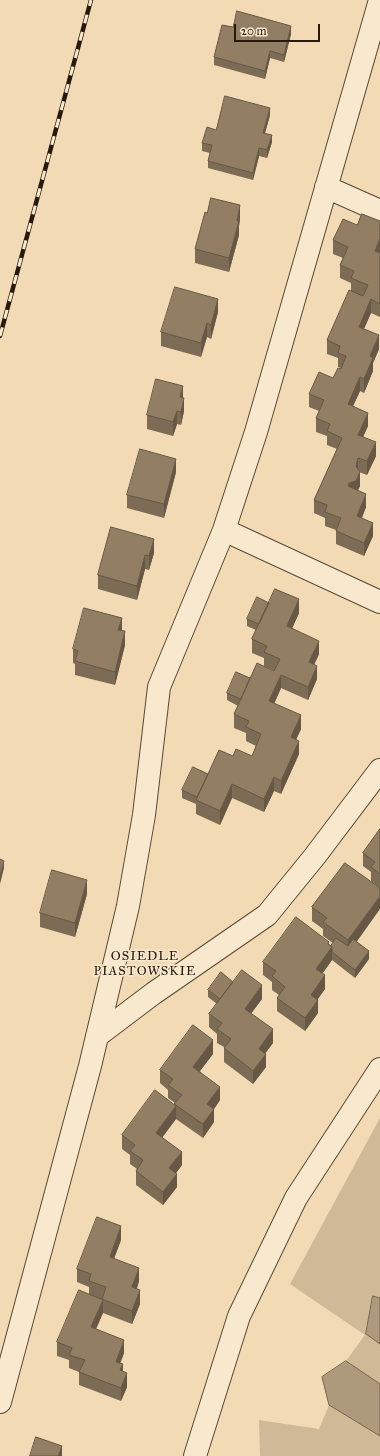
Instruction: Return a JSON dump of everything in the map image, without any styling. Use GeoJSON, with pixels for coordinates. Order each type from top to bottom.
{"type":"FeatureCollection","features":[{"type":"Feature","properties":{"kind":"street"},"geometry":{"type":"LineString","coordinates":[[0,1402],[97,1036],[128,906],[144,815],[158,688],[224,530],[256,432],[380,0]]}},
{"type":"Feature","properties":{"kind":"street"},"geometry":{"type":"LineString","coordinates":[[326,187],[380,211]]}},
{"type":"Feature","properties":{"kind":"street"},"geometry":{"type":"LineString","coordinates":[[224,530],[380,602]]}},
{"type":"Feature","properties":{"kind":"street"},"geometry":{"type":"LineString","coordinates":[[97,1036],[154,993],[267,915],[380,770]]}},
{"type":"Feature","properties":{"kind":"street"},"geometry":{"type":"LineString","coordinates":[[195,1456],[242,1308],[296,1198],[380,1069]]}},
{"type":"Feature","properties":{"kind":"shaded area"},"geometry":{"type":"Polygon","coordinates":[[[380,1118],[380,1456],[260,1456],[259,1420],[319,1429],[329,1405],[322,1377],[346,1361],[365,1335],[290,1284],[380,1118]]]}},
{"type":"Feature","properties":{"kind":"shaded area"},"geometry":{"type":"Polygon","coordinates":[[[373,1296],[380,1298],[380,1344],[366,1334],[373,1296]]]}},
{"type":"Feature","properties":{"kind":"shaded area"},"geometry":{"type":"Polygon","coordinates":[[[346,1361],[380,1384],[380,1436],[329,1405],[322,1377],[346,1361]]]}},
{"type":"Feature","properties":{"kind":"building"},"geometry":{"type":"Polygon","coordinates":[[[237,11],[291,26],[284,55],[270,51],[265,71],[214,57],[222,25],[233,27],[237,11]]]}},
{"type":"Feature","properties":{"kind":"building"},"geometry":{"type":"Polygon","coordinates":[[[225,96],[270,108],[263,133],[272,135],[267,150],[259,148],[253,173],[208,161],[212,145],[202,143],[207,127],[216,130],[225,96]]]}},
{"type":"Feature","properties":{"kind":"building"},"geometry":{"type":"Polygon","coordinates":[[[211,198],[240,205],[237,221],[239,221],[229,258],[195,249],[205,212],[207,213],[211,198]]]}},
{"type":"Feature","properties":{"kind":"building"},"geometry":{"type":"Polygon","coordinates":[[[362,214],[380,221],[380,238],[375,251],[380,253],[380,304],[371,299],[359,327],[379,335],[370,356],[373,358],[364,379],[360,377],[348,404],[368,413],[358,435],[376,442],[367,461],[358,458],[356,466],[360,472],[356,481],[349,483],[348,486],[366,494],[357,516],[373,523],[364,543],[336,531],[341,518],[325,512],[327,505],[314,500],[342,438],[327,431],[330,424],[316,418],[324,400],[309,394],[319,372],[333,378],[338,368],[341,369],[346,356],[338,353],[340,346],[327,340],[349,290],[363,296],[368,285],[351,278],[354,271],[340,265],[348,247],[333,240],[343,219],[357,225],[362,214]]]}},
{"type":"Feature","properties":{"kind":"building"},"geometry":{"type":"Polygon","coordinates":[[[175,287],[218,299],[211,325],[207,323],[201,343],[161,332],[175,287]]]}},
{"type":"Feature","properties":{"kind":"building"},"geometry":{"type":"Polygon","coordinates":[[[156,379],[183,386],[180,397],[184,398],[181,412],[177,411],[173,422],[147,415],[156,379]]]}},
{"type":"Feature","properties":{"kind":"building"},"geometry":{"type":"Polygon","coordinates":[[[140,449],[176,459],[164,504],[127,495],[140,449]]]}},
{"type":"Feature","properties":{"kind":"building"},"geometry":{"type":"Polygon","coordinates":[[[111,527],[154,539],[149,556],[145,555],[137,586],[98,575],[111,527]]]}},
{"type":"Feature","properties":{"kind":"building"},"geometry":{"type":"Polygon","coordinates":[[[275,589],[299,599],[287,626],[319,641],[309,662],[317,666],[308,687],[281,675],[269,701],[301,715],[291,737],[299,741],[281,781],[274,777],[264,799],[232,784],[220,811],[196,800],[219,750],[233,756],[236,749],[252,756],[261,734],[246,727],[249,721],[234,714],[257,663],[274,671],[280,659],[264,652],[267,646],[252,639],[275,589]]]}},
{"type":"Feature","properties":{"kind":"building"},"geometry":{"type":"Polygon","coordinates":[[[257,597],[269,603],[259,624],[247,619],[257,597]]]}},
{"type":"Feature","properties":{"kind":"building"},"geometry":{"type":"Polygon","coordinates":[[[84,608],[122,618],[118,630],[125,631],[115,672],[75,661],[78,651],[73,649],[84,608]]]}},
{"type":"Feature","properties":{"kind":"building"},"geometry":{"type":"Polygon","coordinates":[[[236,672],[250,678],[241,699],[227,693],[236,672]]]}},
{"type":"Feature","properties":{"kind":"building"},"geometry":{"type":"Polygon","coordinates":[[[193,767],[208,774],[197,797],[182,790],[193,767]]]}},
{"type":"Feature","properties":{"kind":"building"},"geometry":{"type":"Polygon","coordinates":[[[380,829],[380,874],[371,867],[375,862],[363,853],[380,829]]]}},
{"type":"Feature","properties":{"kind":"building"},"geometry":{"type":"Polygon","coordinates":[[[0,859],[4,861],[0,876],[0,859]]]}},
{"type":"Feature","properties":{"kind":"building"},"geometry":{"type":"Polygon","coordinates":[[[345,863],[380,888],[380,896],[348,940],[323,922],[327,918],[312,907],[345,863]]]}},
{"type":"Feature","properties":{"kind":"building"},"geometry":{"type":"Polygon","coordinates":[[[52,870],[87,880],[75,923],[40,913],[52,870]]]}},
{"type":"Feature","properties":{"kind":"building"},"geometry":{"type":"Polygon","coordinates":[[[296,917],[329,942],[328,944],[332,947],[316,969],[325,975],[311,995],[318,1000],[305,1018],[277,998],[285,987],[272,976],[276,971],[263,962],[296,917]]]}},
{"type":"Feature","properties":{"kind":"building"},"geometry":{"type":"Polygon","coordinates":[[[336,938],[348,946],[353,939],[369,951],[355,970],[332,952],[331,946],[336,938]]]}},
{"type":"Feature","properties":{"kind":"building"},"geometry":{"type":"Polygon","coordinates":[[[242,970],[262,985],[245,1009],[273,1029],[259,1049],[266,1054],[253,1071],[224,1048],[231,1039],[217,1029],[222,1023],[209,1014],[242,970]]]}},
{"type":"Feature","properties":{"kind":"building"},"geometry":{"type":"Polygon","coordinates":[[[221,972],[233,982],[220,999],[208,990],[221,972]]]}},
{"type":"Feature","properties":{"kind":"building"},"geometry":{"type":"Polygon","coordinates":[[[193,1025],[213,1040],[193,1067],[220,1087],[207,1104],[214,1109],[203,1124],[174,1104],[182,1095],[168,1085],[173,1079],[160,1070],[193,1025]]]}},
{"type":"Feature","properties":{"kind":"building"},"geometry":{"type":"Polygon","coordinates":[[[155,1090],[176,1106],[156,1133],[182,1152],[169,1168],[177,1174],[163,1192],[136,1171],[143,1160],[130,1151],[135,1145],[122,1135],[155,1090]]]}},
{"type":"Feature","properties":{"kind":"building"},"geometry":{"type":"Polygon","coordinates":[[[97,1217],[121,1226],[110,1257],[139,1268],[132,1287],[140,1290],[132,1311],[102,1299],[106,1287],[89,1281],[91,1274],[77,1269],[97,1217]]]}},
{"type":"Feature","properties":{"kind":"building"},"geometry":{"type":"Polygon","coordinates":[[[79,1290],[103,1300],[91,1327],[124,1340],[116,1362],[123,1364],[120,1370],[127,1373],[121,1388],[79,1372],[85,1360],[69,1355],[72,1348],[57,1342],[79,1290]]]}},
{"type":"Feature","properties":{"kind":"building"},"geometry":{"type":"Polygon","coordinates":[[[36,1437],[62,1446],[58,1456],[30,1456],[36,1437]]]}},
{"type":"Feature","properties":{"kind":"railway"},"geometry":{"type":"LineString","coordinates":[[0,336],[91,0]]}},
{"type":"Feature","properties":{"kind":"district","name":"OSIEDLE PIASTOWSKIE"},"geometry":{"type":"Point","coordinates":[145,964]}}]}
